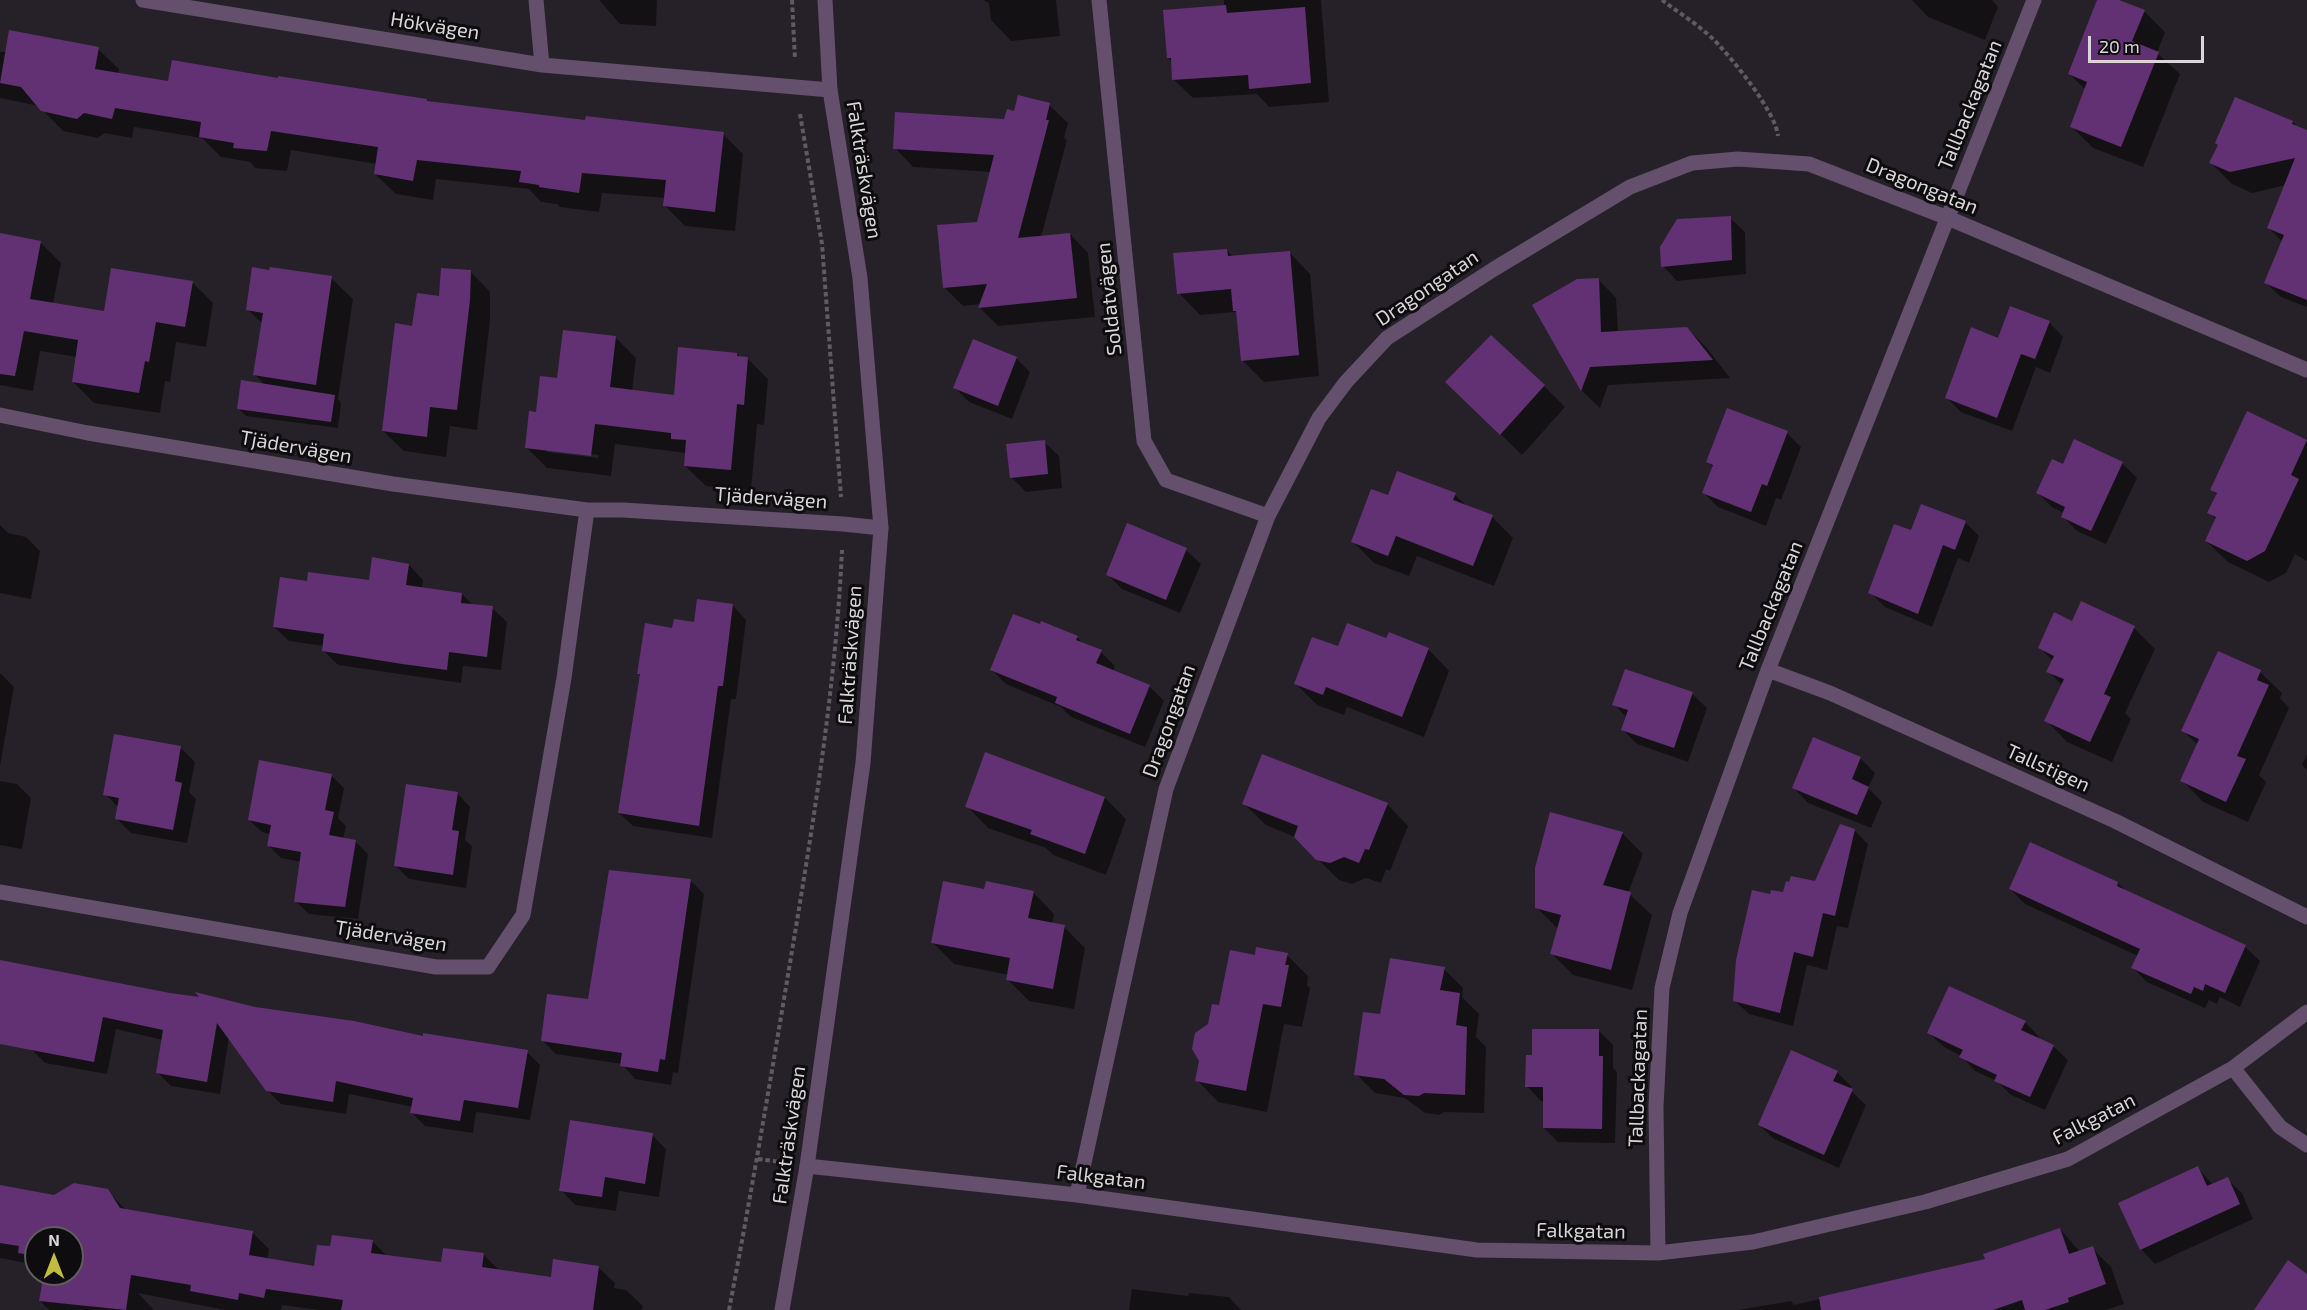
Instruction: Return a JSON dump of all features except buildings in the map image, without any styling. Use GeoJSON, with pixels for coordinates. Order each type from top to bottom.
{"type":"FeatureCollection","features":[{"type":"Feature","properties":{"kind":"street","name":"Hökvägen"},"geometry":{"type":"LineString","coordinates":[[143,0],[542,65],[830,90]]}},
{"type":"Feature","properties":{"kind":"street"},"geometry":{"type":"LineString","coordinates":[[537,0],[542,65]]}},
{"type":"Feature","properties":{"kind":"street","name":"Falkträskvägen"},"geometry":{"type":"LineString","coordinates":[[782,1310],[807,1166],[863,763],[881,528],[860,278],[830,90],[825,0]]}},
{"type":"Feature","properties":{"kind":"street","name":"Soldatvägen"},"geometry":{"type":"LineString","coordinates":[[1099,0],[1144,441],[1166,480],[1268,516]]}},
{"type":"Feature","properties":{"kind":"street","name":"Tallbackagatan"},"geometry":{"type":"LineString","coordinates":[[1658,1253],[1656,1107],[1662,988],[1680,913],[1768,670],[2034,0]]}},
{"type":"Feature","properties":{"kind":"street","name":"Dragongatan"},"geometry":{"type":"LineString","coordinates":[[1077,1195],[1166,789],[1268,516],[1319,418],[1346,382],[1387,338],[1494,269],[1630,187],[1692,164],[1738,159],[1809,164],[1948,218],[2307,370]]}},
{"type":"Feature","properties":{"kind":"street","name":"Tjädervägen"},"geometry":{"type":"LineString","coordinates":[[0,415],[88,433],[393,484],[587,510],[623,510],[881,528]]}},
{"type":"Feature","properties":{"kind":"street","name":"Tjädervägen"},"geometry":{"type":"LineString","coordinates":[[0,892],[436,967],[488,967],[523,915],[564,678],[587,510]]}},
{"type":"Feature","properties":{"kind":"street","name":"Tallstigen"},"geometry":{"type":"LineString","coordinates":[[1768,670],[1830,693],[2115,821],[2307,917]]}},
{"type":"Feature","properties":{"kind":"street","name":"Falkgatan"},"geometry":{"type":"LineString","coordinates":[[807,1166],[1077,1195],[1477,1250],[1658,1253],[1764,1239],[1925,1202],[2068,1159],[2233,1068],[2307,1012]]}},
{"type":"Feature","properties":{"kind":"street"},"geometry":{"type":"LineString","coordinates":[[2233,1068],[2280,1127],[2307,1145]]}},
{"type":"Feature","properties":{"kind":"path"},"geometry":{"type":"LineString","coordinates":[[729,1310],[758,1159],[817,801],[839,625],[843,524],[822,244],[796,88],[792,0]]}},
{"type":"Feature","properties":{"kind":"path"},"geometry":{"type":"LineString","coordinates":[[1662,0],[1713,39],[1758,93],[1777,129],[1779,162]]}}]}
